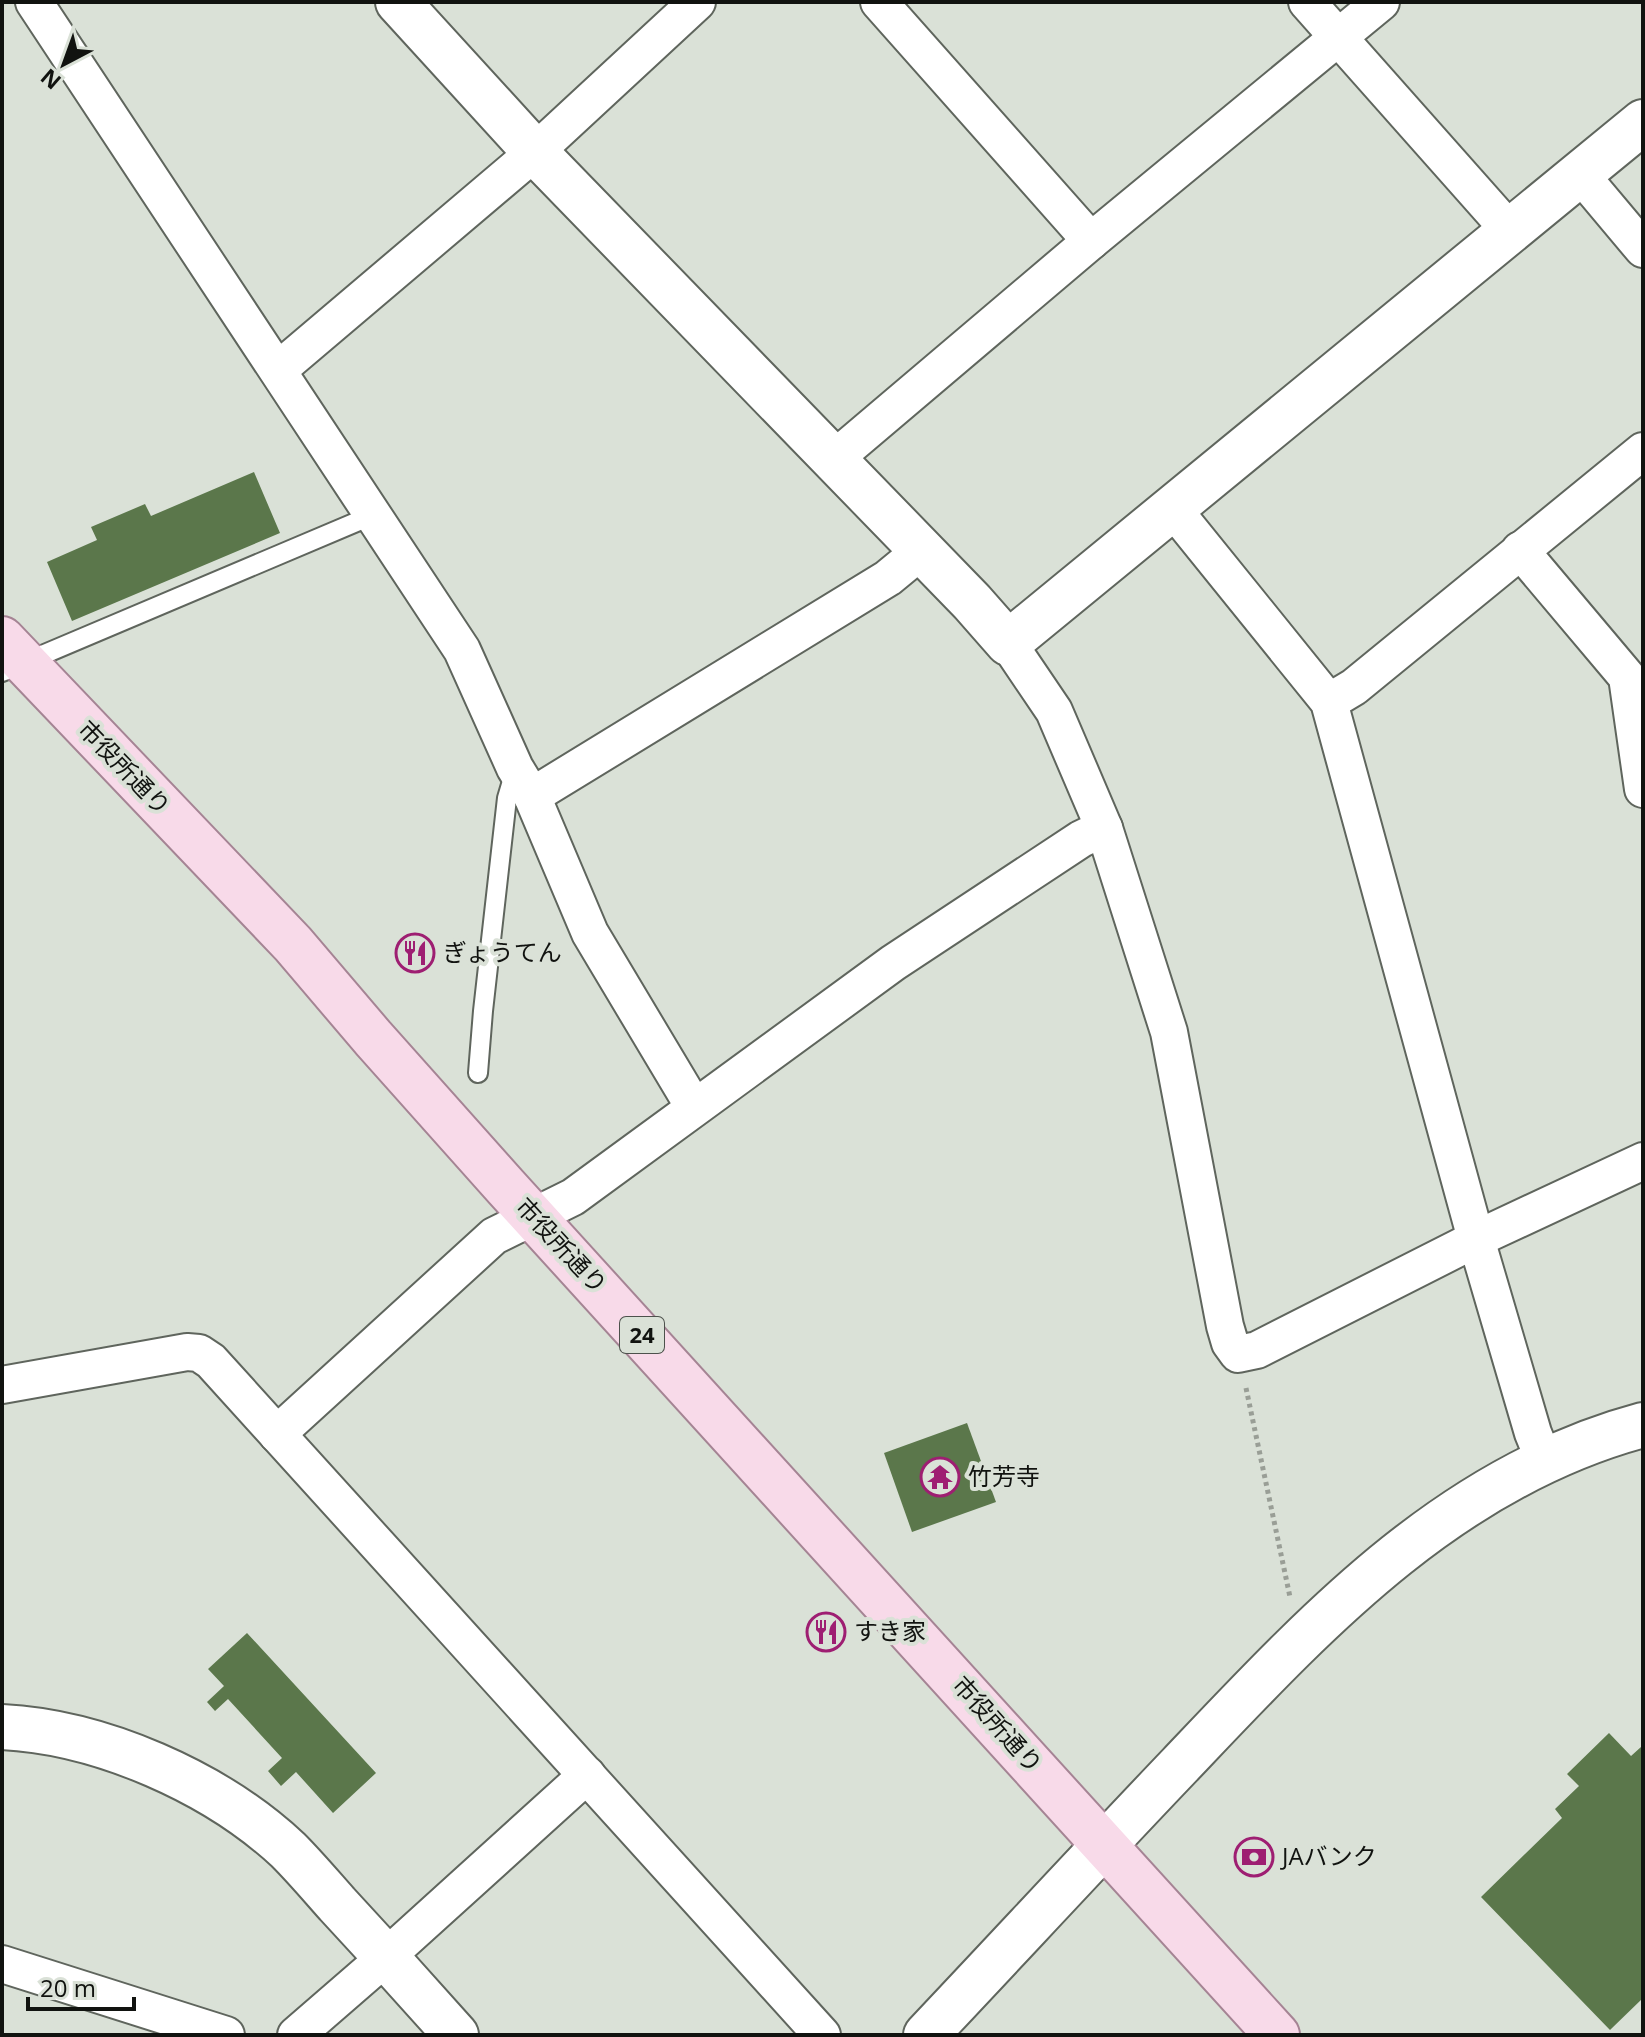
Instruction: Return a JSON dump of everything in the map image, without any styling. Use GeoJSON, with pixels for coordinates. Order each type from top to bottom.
{"type":"FeatureCollection","features":[{"type":"Feature","properties":{"kind":"main road","name":"市役所通り"},"geometry":{"type":"LineString","coordinates":[[9,658],[293,944],[383,1049],[1277,2035]]}},
{"type":"Feature","properties":{"kind":"street"},"geometry":{"type":"LineString","coordinates":[[34,2],[462,650],[590,933],[694,1107]]}},
{"type":"Feature","properties":{"kind":"street"},"geometry":{"type":"LineString","coordinates":[[398,2],[535,152],[922,550],[1008,643],[1054,711],[1104,828],[1169,1032],[1225,1326],[1230,1343],[1238,1354],[1257,1350],[1476,1239],[1643,1161]]}},
{"type":"Feature","properties":{"kind":"street"},"geometry":{"type":"LineString","coordinates":[[278,370],[535,152],[697,2]]}},
{"type":"Feature","properties":{"kind":"street"},"geometry":{"type":"LineString","coordinates":[[879,2],[1091,241]]}},
{"type":"Feature","properties":{"kind":"street"},"geometry":{"type":"LineString","coordinates":[[1307,2],[1511,232]]}},
{"type":"Feature","properties":{"kind":"street"},"geometry":{"type":"LineString","coordinates":[[834,459],[1091,241],[1381,2]]}},
{"type":"Feature","properties":{"kind":"street"},"geometry":{"type":"LineString","coordinates":[[1008,643],[1643,122]]}},
{"type":"Feature","properties":{"kind":"street"},"geometry":{"type":"LineString","coordinates":[[1580,174],[1643,249]]}},
{"type":"Feature","properties":{"kind":"street"},"geometry":{"type":"LineString","coordinates":[[1329,702],[1354,687],[1643,451]]}},
{"type":"Feature","properties":{"kind":"street"},"geometry":{"type":"LineString","coordinates":[[1173,509],[1329,702],[1476,1239],[1533,1433],[1544,1460]]}},
{"type":"Feature","properties":{"kind":"street"},"geometry":{"type":"LineString","coordinates":[[524,782],[888,578],[922,550]]}},
{"type":"Feature","properties":{"kind":"street"},"geometry":{"type":"LineString","coordinates":[[1520,550],[1627,677],[1643,789]]}},
{"type":"Feature","properties":{"kind":"street"},"geometry":{"type":"LineString","coordinates":[[277,1434],[464,1260],[494,1236],[573,1197],[893,963],[1081,839],[1104,828]]}},
{"type":"Feature","properties":{"kind":"street"},"geometry":{"type":"LineString","coordinates":[[2,1385],[187,1352],[199,1353],[211,1361],[822,2035]]}},
{"type":"Feature","properties":{"kind":"street"},"geometry":{"type":"LineString","coordinates":[[926,2035],[1280,1659],[1356,1587],[1433,1526],[1544,1460],[1643,1425]]}},
{"type":"Feature","properties":{"kind":"street"},"geometry":{"type":"LineString","coordinates":[[2,1727],[26,1728],[97,1743],[171,1773],[231,1806],[287,1850],[456,2035]]}},
{"type":"Feature","properties":{"kind":"street"},"geometry":{"type":"LineString","coordinates":[[296,2035],[587,1775]]}},
{"type":"Feature","properties":{"kind":"street"},"geometry":{"type":"LineString","coordinates":[[2,1964],[226,2035]]}},
{"type":"Feature","properties":{"kind":"lane"},"geometry":{"type":"LineString","coordinates":[[9,658],[373,515]]}},
{"type":"Feature","properties":{"kind":"lane"},"geometry":{"type":"LineString","coordinates":[[478,1073],[507,798],[524,782]]}},
{"type":"Feature","properties":{"kind":"path"},"geometry":{"type":"LineString","coordinates":[[1244,1377],[1290,1598]]}},
{"type":"Feature","properties":{"kind":"building"},"geometry":{"type":"Polygon","coordinates":[[[254,472],[280,533],[72,621],[47,562],[97,540],[91,527],[145,504],[151,516],[254,472]]]}},
{"type":"Feature","properties":{"kind":"building","name":"竹芳寺"},"geometry":{"type":"Polygon","coordinates":[[[967,1423],[996,1502],[912,1532],[884,1453],[967,1423]]]}},
{"type":"Feature","properties":{"kind":"building"},"geometry":{"type":"Polygon","coordinates":[[[247,1633],[376,1773],[333,1813],[296,1772],[281,1786],[268,1771],[282,1758],[228,1699],[215,1711],[207,1702],[224,1686],[208,1669],[247,1633]]]}},
{"type":"Feature","properties":{"kind":"building"},"geometry":{"type":"Polygon","coordinates":[[[1609,1733],[1631,1756],[1641,1747],[1643,1750],[1643,1998],[1610,2030],[1481,1897],[1562,1818],[1555,1809],[1579,1786],[1567,1774],[1609,1733]]]}},
{"type":"Feature","properties":{"kind":"place","name":"ぎょうてん"},"geometry":{"type":"Point","coordinates":[415,953]}},
{"type":"Feature","properties":{"kind":"place","name":"竹芳寺"},"geometry":{"type":"Point","coordinates":[940,1477]}},
{"type":"Feature","properties":{"kind":"place","name":"すき家"},"geometry":{"type":"Point","coordinates":[826,1632]}},
{"type":"Feature","properties":{"kind":"place","name":"JAバンク"},"geometry":{"type":"Point","coordinates":[1254,1857]}}]}
